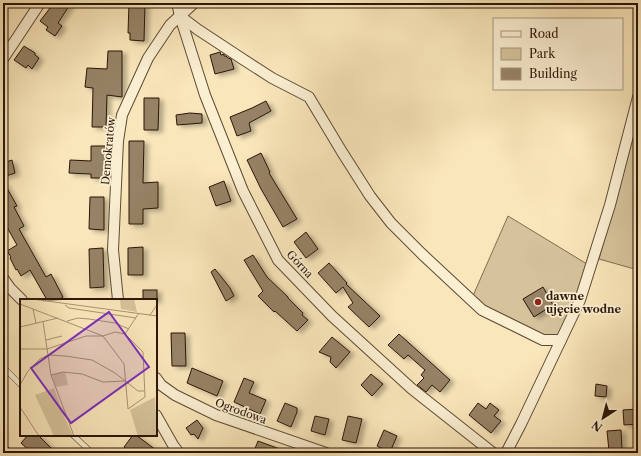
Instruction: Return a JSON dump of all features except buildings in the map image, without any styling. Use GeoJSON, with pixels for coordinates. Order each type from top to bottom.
{"type":"FeatureCollection","features":[{"type":"Feature","properties":{"kind":"street"},"geometry":{"type":"LineString","coordinates":[[3,59],[40,3]]}},
{"type":"Feature","properties":{"kind":"street","name":"Górna"},"geometry":{"type":"LineString","coordinates":[[177,3],[205,95],[240,184],[278,260],[332,316],[412,389],[493,453]]}},
{"type":"Feature","properties":{"kind":"street","name":"Demokratów"},"geometry":{"type":"LineString","coordinates":[[118,299],[113,250],[118,142],[122,115],[148,58],[170,25],[194,3]]}},
{"type":"Feature","properties":{"kind":"street"},"geometry":{"type":"LineString","coordinates":[[180,16],[197,29],[272,78],[309,98],[366,189],[392,223],[422,254],[482,310],[543,340],[561,340]]}},
{"type":"Feature","properties":{"kind":"street"},"geometry":{"type":"LineString","coordinates":[[506,453],[580,300],[610,205],[638,97]]}},
{"type":"Feature","properties":{"kind":"street"},"geometry":{"type":"LineString","coordinates":[[3,278],[21,299]]}},
{"type":"Feature","properties":{"kind":"street","name":"Ogrodowa"},"geometry":{"type":"LineString","coordinates":[[157,379],[175,395],[216,415],[326,453]]}},
{"type":"Feature","properties":{"kind":"street"},"geometry":{"type":"LineString","coordinates":[[157,417],[178,453]]}},
{"type":"Feature","properties":{"kind":"street"},"geometry":{"type":"LineString","coordinates":[[3,450],[6,453]]}},
{"type":"Feature","properties":{"kind":"lane"},"geometry":{"type":"LineString","coordinates":[[3,365],[20,384]]}},
{"type":"Feature","properties":{"kind":"lane"},"geometry":{"type":"LineString","coordinates":[[74,436],[92,453]]}},
{"type":"Feature","properties":{"kind":"green space"},"geometry":{"type":"Polygon","coordinates":[[[638,120],[638,270],[599,259],[638,120]]]}},
{"type":"Feature","properties":{"kind":"green space"},"geometry":{"type":"Polygon","coordinates":[[[508,216],[587,264],[577,299],[559,337],[543,336],[483,307],[472,298],[508,216]]]}},
{"type":"Feature","properties":{"kind":"place","name":"dawne ujęcie wodne"},"geometry":{"type":"Point","coordinates":[538,302]}}]}
